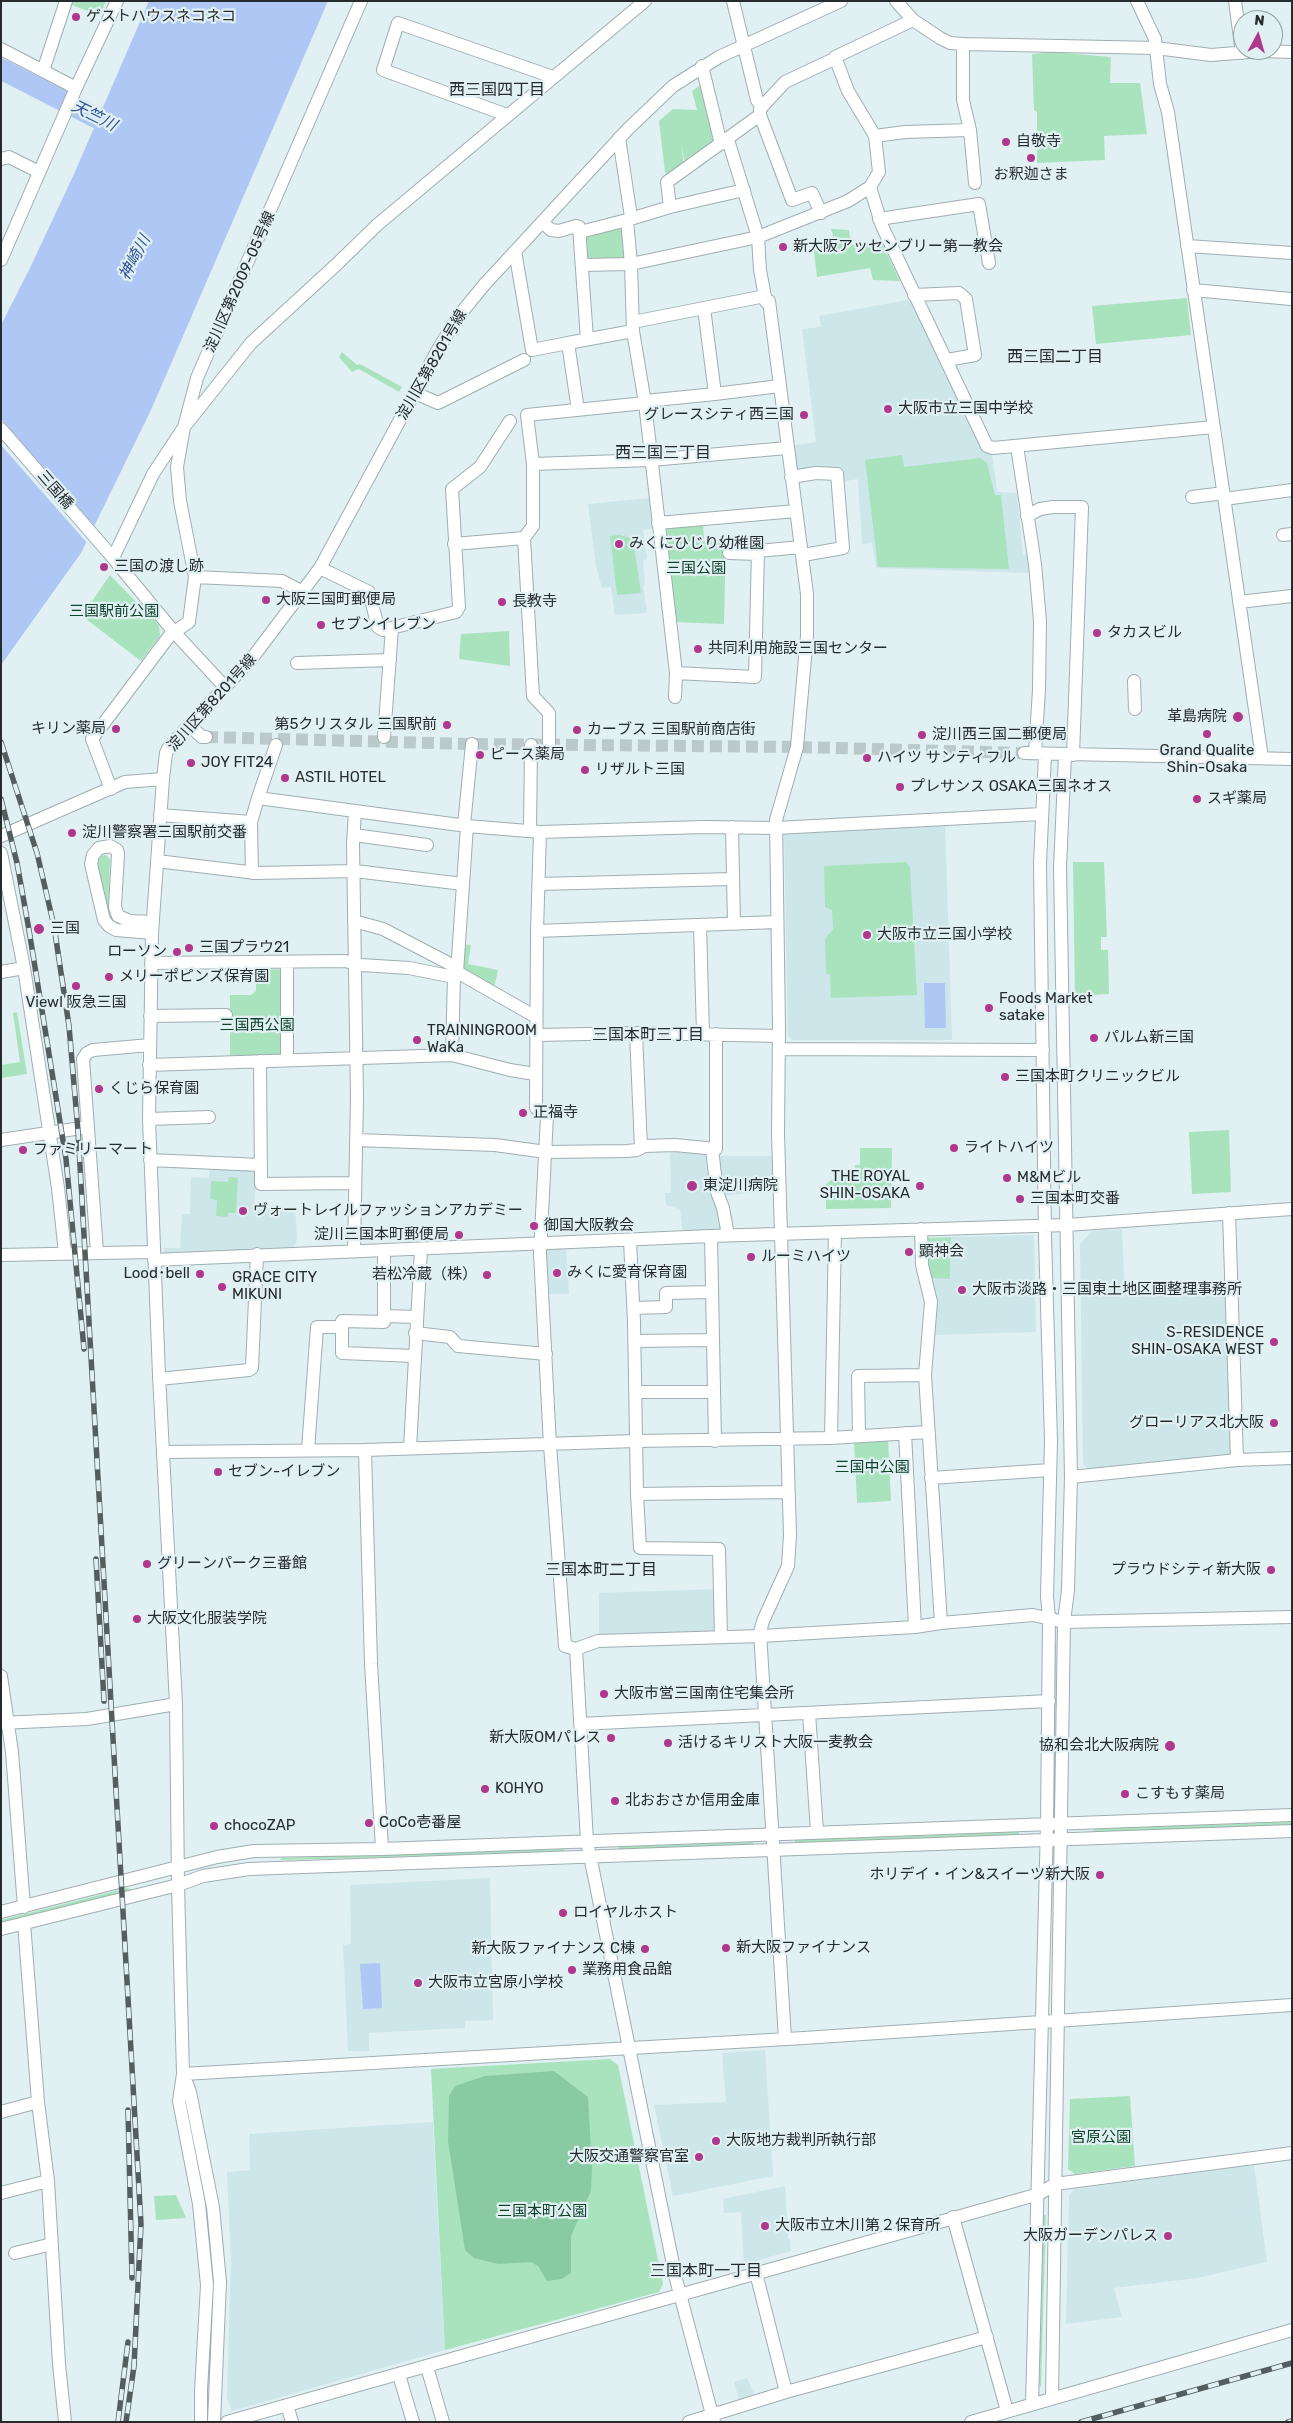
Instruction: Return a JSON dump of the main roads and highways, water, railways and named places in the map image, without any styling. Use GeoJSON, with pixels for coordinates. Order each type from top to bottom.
{"type":"FeatureCollection","features":[{"type":"Feature","properties":{"kind":"water","name":"神崎川"},"geometry":{"type":"Polygon","coordinates":[[[149,1],[328,1],[151,410],[81,553],[1,665],[1,325],[74,174],[149,1]]]}},
{"type":"Feature","properties":{"kind":"water"},"geometry":{"type":"Polygon","coordinates":[[[924,983],[945,983],[946,1028],[925,1028],[924,983]]]}},
{"type":"Feature","properties":{"kind":"water"},"geometry":{"type":"Polygon","coordinates":[[[380,1963],[382,2008],[363,2009],[360,1964],[380,1963]]]}},
{"type":"Feature","properties":{"kind":"waterway","name":"天竺川"},"geometry":{"type":"LineString","coordinates":[[1,69],[124,132]]}},
{"type":"Feature","properties":{"kind":"tunnel"},"geometry":{"type":"LineString","coordinates":[[206,737],[472,744],[797,747],[1024,753]]}},
{"type":"Feature","properties":{"kind":"railway"},"geometry":{"type":"LineString","coordinates":[[1,742],[37,853],[54,926],[69,1026],[78,1131],[141,2224],[134,2366],[126,2422]]}},
{"type":"Feature","properties":{"kind":"railway"},"geometry":{"type":"LineString","coordinates":[[1,799],[17,863],[66,1159],[84,1349]]}},
{"type":"Feature","properties":{"kind":"railway"},"geometry":{"type":"LineString","coordinates":[[96,1559],[104,1701]]}},
{"type":"Feature","properties":{"kind":"railway"},"geometry":{"type":"LineString","coordinates":[[128,2110],[132,2278]]}},
{"type":"Feature","properties":{"kind":"railway"},"geometry":{"type":"LineString","coordinates":[[118,2422],[128,2342]]}},
{"type":"Feature","properties":{"kind":"railway"},"geometry":{"type":"LineString","coordinates":[[1081,2422],[1292,2363]]}},
{"type":"Feature","properties":{"kind":"railway"},"geometry":{"type":"LineString","coordinates":[[1288,2422],[1292,2421]]}},
{"type":"Feature","properties":{"kind":"place","name":"ゲストハウスネコネコ"},"geometry":{"type":"Point","coordinates":[76,17]}},
{"type":"Feature","properties":{"kind":"place","name":"自敬寺"},"geometry":{"type":"Point","coordinates":[1006,142]}},
{"type":"Feature","properties":{"kind":"place","name":"お釈迦さま"},"geometry":{"type":"Point","coordinates":[1031,158]}},
{"type":"Feature","properties":{"kind":"place","name":"新大阪アッセンブリー第一教会"},"geometry":{"type":"Point","coordinates":[783,247]}},
{"type":"Feature","properties":{"kind":"place","name":"大阪市立三国中学校"},"geometry":{"type":"Point","coordinates":[888,409]}},
{"type":"Feature","properties":{"kind":"place","name":"グレースシティ西三国"},"geometry":{"type":"Point","coordinates":[804,415]}},
{"type":"Feature","properties":{"kind":"place","name":"みくにひじり幼稚園"},"geometry":{"type":"Point","coordinates":[619,544]}},
{"type":"Feature","properties":{"kind":"place","name":"三国の渡し跡"},"geometry":{"type":"Point","coordinates":[104,567]}},
{"type":"Feature","properties":{"kind":"place","name":"大阪三国町郵便局"},"geometry":{"type":"Point","coordinates":[266,600]}},
{"type":"Feature","properties":{"kind":"place","name":"長教寺"},"geometry":{"type":"Point","coordinates":[502,602]}},
{"type":"Feature","properties":{"kind":"place","name":"セブンイレブン"},"geometry":{"type":"Point","coordinates":[321,625]}},
{"type":"Feature","properties":{"kind":"place","name":"タカスビル"},"geometry":{"type":"Point","coordinates":[1097,633]}},
{"type":"Feature","properties":{"kind":"place","name":"共同利用施設三国センター"},"geometry":{"type":"Point","coordinates":[698,649]}},
{"type":"Feature","properties":{"kind":"place","name":"革島病院"},"geometry":{"type":"Point","coordinates":[1238,717]}},
{"type":"Feature","properties":{"kind":"place","name":"第5クリスタル 三国駅前"},"geometry":{"type":"Point","coordinates":[447,725]}},
{"type":"Feature","properties":{"kind":"place","name":"キリン薬局"},"geometry":{"type":"Point","coordinates":[116,729]}},
{"type":"Feature","properties":{"kind":"place","name":"カーブス 三国駅前商店街"},"geometry":{"type":"Point","coordinates":[577,730]}},
{"type":"Feature","properties":{"kind":"place","name":"Grand Qualite Shin-Osaka"},"geometry":{"type":"Point","coordinates":[1207,734]}},
{"type":"Feature","properties":{"kind":"place","name":"淀川西三国二郵便局"},"geometry":{"type":"Point","coordinates":[922,735]}},
{"type":"Feature","properties":{"kind":"place","name":"ピース薬局"},"geometry":{"type":"Point","coordinates":[480,755]}},
{"type":"Feature","properties":{"kind":"place","name":"ハイツ サンティフル"},"geometry":{"type":"Point","coordinates":[867,758]}},
{"type":"Feature","properties":{"kind":"place","name":"JOY FIT24"},"geometry":{"type":"Point","coordinates":[191,763]}},
{"type":"Feature","properties":{"kind":"place","name":"リザルト三国"},"geometry":{"type":"Point","coordinates":[585,770]}},
{"type":"Feature","properties":{"kind":"place","name":"ASTIL HOTEL"},"geometry":{"type":"Point","coordinates":[285,778]}},
{"type":"Feature","properties":{"kind":"place","name":"プレサンス OSAKA三国ネオス"},"geometry":{"type":"Point","coordinates":[900,787]}},
{"type":"Feature","properties":{"kind":"place","name":"スギ薬局"},"geometry":{"type":"Point","coordinates":[1197,799]}},
{"type":"Feature","properties":{"kind":"place","name":"淀川警察署三国駅前交番"},"geometry":{"type":"Point","coordinates":[72,833]}},
{"type":"Feature","properties":{"kind":"place","name":"三国"},"geometry":{"type":"Point","coordinates":[39,929]}},
{"type":"Feature","properties":{"kind":"place","name":"大阪市立三国小学校"},"geometry":{"type":"Point","coordinates":[867,935]}},
{"type":"Feature","properties":{"kind":"place","name":"三国プラウ21"},"geometry":{"type":"Point","coordinates":[189,948]}},
{"type":"Feature","properties":{"kind":"place","name":"ローソン"},"geometry":{"type":"Point","coordinates":[177,952]}},
{"type":"Feature","properties":{"kind":"place","name":"メリーポピンズ保育園"},"geometry":{"type":"Point","coordinates":[109,977]}},
{"type":"Feature","properties":{"kind":"place","name":"Viewl 阪急三国"},"geometry":{"type":"Point","coordinates":[76,986]}},
{"type":"Feature","properties":{"kind":"place","name":"Foods Market satake"},"geometry":{"type":"Point","coordinates":[989,1008]}},
{"type":"Feature","properties":{"kind":"place","name":"パルム新三国"},"geometry":{"type":"Point","coordinates":[1094,1038]}},
{"type":"Feature","properties":{"kind":"place","name":"TRAININGROOM WaKa"},"geometry":{"type":"Point","coordinates":[417,1040]}},
{"type":"Feature","properties":{"kind":"place","name":"三国本町クリニックビル"},"geometry":{"type":"Point","coordinates":[1005,1077]}},
{"type":"Feature","properties":{"kind":"place","name":"くじら保育園"},"geometry":{"type":"Point","coordinates":[99,1089]}},
{"type":"Feature","properties":{"kind":"place","name":"正福寺"},"geometry":{"type":"Point","coordinates":[523,1113]}},
{"type":"Feature","properties":{"kind":"place","name":"ライトハイツ"},"geometry":{"type":"Point","coordinates":[954,1148]}},
{"type":"Feature","properties":{"kind":"place","name":"ファミリーマート"},"geometry":{"type":"Point","coordinates":[23,1150]}},
{"type":"Feature","properties":{"kind":"place","name":"M&Mビル"},"geometry":{"type":"Point","coordinates":[1007,1178]}},
{"type":"Feature","properties":{"kind":"place","name":"東淀川病院"},"geometry":{"type":"Point","coordinates":[692,1186]}},
{"type":"Feature","properties":{"kind":"place","name":"THE ROYAL SHIN-OSAKA"},"geometry":{"type":"Point","coordinates":[920,1186]}},
{"type":"Feature","properties":{"kind":"place","name":"三国本町交番"},"geometry":{"type":"Point","coordinates":[1020,1199]}},
{"type":"Feature","properties":{"kind":"place","name":"ヴォートレイルファッションアカデミー"},"geometry":{"type":"Point","coordinates":[243,1211]}},
{"type":"Feature","properties":{"kind":"place","name":"御国大阪教会"},"geometry":{"type":"Point","coordinates":[534,1226]}},
{"type":"Feature","properties":{"kind":"place","name":"淀川三国本町郵便局"},"geometry":{"type":"Point","coordinates":[459,1235]}},
{"type":"Feature","properties":{"kind":"place","name":"顕神会"},"geometry":{"type":"Point","coordinates":[909,1252]}},
{"type":"Feature","properties":{"kind":"place","name":"ルーミハイツ"},"geometry":{"type":"Point","coordinates":[751,1257]}},
{"type":"Feature","properties":{"kind":"place","name":"みくに愛育保育園"},"geometry":{"type":"Point","coordinates":[557,1273]}},
{"type":"Feature","properties":{"kind":"place","name":"Lood･bell"},"geometry":{"type":"Point","coordinates":[200,1274]}},
{"type":"Feature","properties":{"kind":"place","name":"若松冷蔵（株）"},"geometry":{"type":"Point","coordinates":[487,1275]}},
{"type":"Feature","properties":{"kind":"place","name":"GRACE CITY MIKUNI"},"geometry":{"type":"Point","coordinates":[222,1287]}},
{"type":"Feature","properties":{"kind":"place","name":"大阪市淡路・三国東土地区画整理事務所"},"geometry":{"type":"Point","coordinates":[962,1290]}},
{"type":"Feature","properties":{"kind":"place","name":"S-RESIDENCE SHIN-OSAKA WEST"},"geometry":{"type":"Point","coordinates":[1274,1342]}},
{"type":"Feature","properties":{"kind":"place","name":"グローリアス北大阪"},"geometry":{"type":"Point","coordinates":[1274,1423]}},
{"type":"Feature","properties":{"kind":"place","name":"セブン-イレブン"},"geometry":{"type":"Point","coordinates":[218,1472]}},
{"type":"Feature","properties":{"kind":"place","name":"グリーンパーク三番館"},"geometry":{"type":"Point","coordinates":[147,1564]}},
{"type":"Feature","properties":{"kind":"place","name":"プラウドシティ新大阪"},"geometry":{"type":"Point","coordinates":[1271,1570]}},
{"type":"Feature","properties":{"kind":"place","name":"大阪文化服装学院"},"geometry":{"type":"Point","coordinates":[137,1619]}},
{"type":"Feature","properties":{"kind":"place","name":"大阪市営三国南住宅集会所"},"geometry":{"type":"Point","coordinates":[604,1694]}},
{"type":"Feature","properties":{"kind":"place","name":"新大阪OMパレス"},"geometry":{"type":"Point","coordinates":[611,1738]}},
{"type":"Feature","properties":{"kind":"place","name":"活けるキリスト大阪一麦教会"},"geometry":{"type":"Point","coordinates":[668,1743]}},
{"type":"Feature","properties":{"kind":"place","name":"協和会北大阪病院"},"geometry":{"type":"Point","coordinates":[1170,1746]}},
{"type":"Feature","properties":{"kind":"place","name":"KOHYO"},"geometry":{"type":"Point","coordinates":[485,1789]}},
{"type":"Feature","properties":{"kind":"place","name":"こすもす薬局"},"geometry":{"type":"Point","coordinates":[1125,1794]}},
{"type":"Feature","properties":{"kind":"place","name":"北おおさか信用金庫"},"geometry":{"type":"Point","coordinates":[615,1801]}},
{"type":"Feature","properties":{"kind":"place","name":"CoCo壱番屋"},"geometry":{"type":"Point","coordinates":[369,1823]}},
{"type":"Feature","properties":{"kind":"place","name":"chocoZAP"},"geometry":{"type":"Point","coordinates":[214,1826]}},
{"type":"Feature","properties":{"kind":"place","name":"ホリデイ・イン&スイーツ新大阪"},"geometry":{"type":"Point","coordinates":[1100,1875]}},
{"type":"Feature","properties":{"kind":"place","name":"ロイヤルホスト"},"geometry":{"type":"Point","coordinates":[563,1913]}},
{"type":"Feature","properties":{"kind":"place","name":"新大阪ファイナンス"},"geometry":{"type":"Point","coordinates":[726,1948]}},
{"type":"Feature","properties":{"kind":"place","name":"新大阪ファイナンス C棟"},"geometry":{"type":"Point","coordinates":[645,1949]}},
{"type":"Feature","properties":{"kind":"place","name":"業務用食品館"},"geometry":{"type":"Point","coordinates":[572,1970]}},
{"type":"Feature","properties":{"kind":"place","name":"大阪市立宮原小学校"},"geometry":{"type":"Point","coordinates":[418,1983]}},
{"type":"Feature","properties":{"kind":"place","name":"大阪地方裁判所執行部"},"geometry":{"type":"Point","coordinates":[716,2141]}},
{"type":"Feature","properties":{"kind":"place","name":"大阪交通警察官室"},"geometry":{"type":"Point","coordinates":[699,2157]}},
{"type":"Feature","properties":{"kind":"place","name":"大阪市立木川第２保育所"},"geometry":{"type":"Point","coordinates":[765,2226]}},
{"type":"Feature","properties":{"kind":"place","name":"大阪ガーデンパレス"},"geometry":{"type":"Point","coordinates":[1168,2236]}},
{"type":"Feature","properties":{"kind":"district","name":"西三国四丁目"},"geometry":{"type":"Point","coordinates":[497,90]}},
{"type":"Feature","properties":{"kind":"district","name":"西三国二丁目"},"geometry":{"type":"Point","coordinates":[1055,357]}},
{"type":"Feature","properties":{"kind":"district","name":"西三国三丁目"},"geometry":{"type":"Point","coordinates":[663,453]}},
{"type":"Feature","properties":{"kind":"district","name":"三国本町三丁目"},"geometry":{"type":"Point","coordinates":[648,1035]}},
{"type":"Feature","properties":{"kind":"district","name":"三国本町二丁目"},"geometry":{"type":"Point","coordinates":[601,1570]}},
{"type":"Feature","properties":{"kind":"district","name":"三国本町一丁目"},"geometry":{"type":"Point","coordinates":[706,2271]}},
{"type":"Feature","properties":{"kind":"park label","name":"三国公園"},"geometry":{"type":"Point","coordinates":[696,569]}},
{"type":"Feature","properties":{"kind":"park label","name":"三国駅前公園"},"geometry":{"type":"Point","coordinates":[114,612]}},
{"type":"Feature","properties":{"kind":"park label","name":"三国西公園"},"geometry":{"type":"Point","coordinates":[257,1026]}},
{"type":"Feature","properties":{"kind":"park label","name":"三国中公園"},"geometry":{"type":"Point","coordinates":[872,1468]}},
{"type":"Feature","properties":{"kind":"park label","name":"宮原公園"},"geometry":{"type":"Point","coordinates":[1101,2138]}},
{"type":"Feature","properties":{"kind":"park label","name":"三国本町公園"},"geometry":{"type":"Point","coordinates":[542,2212]}}]}
